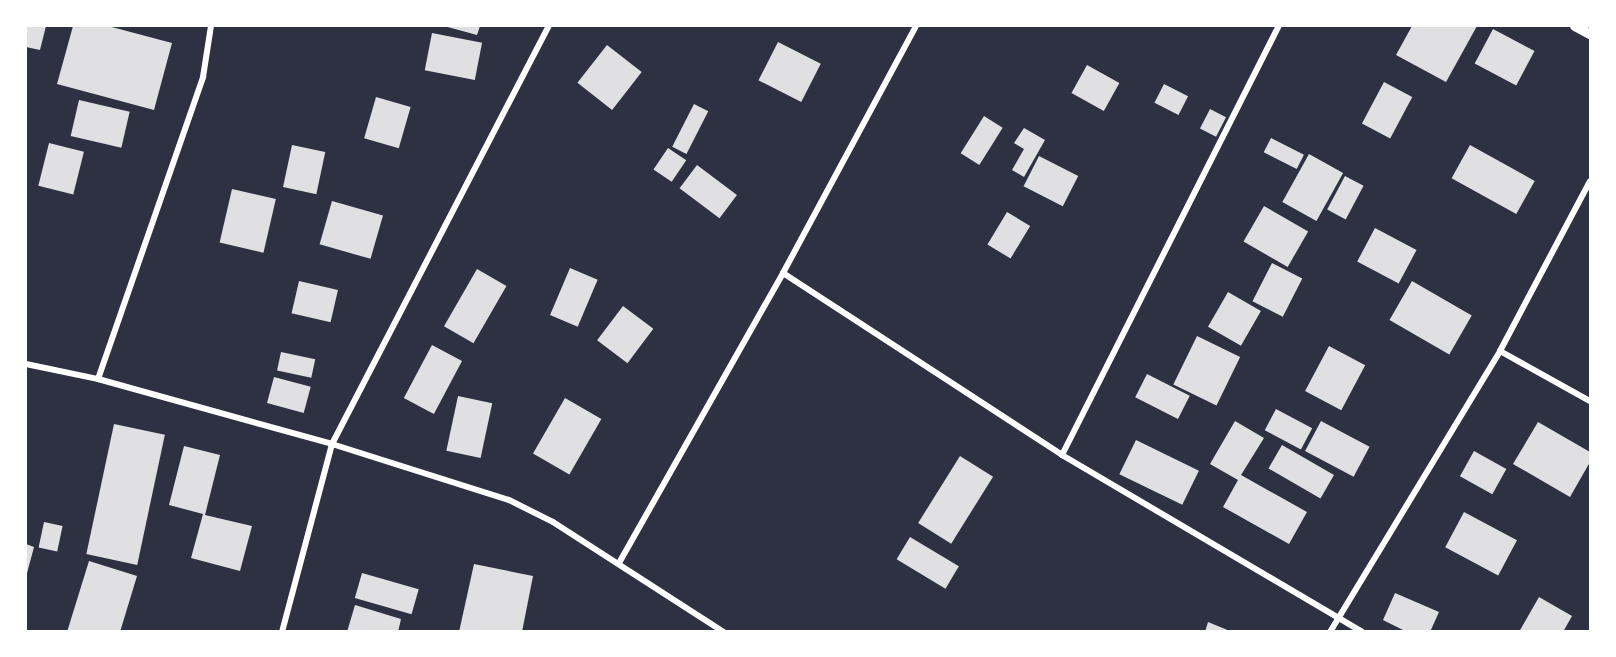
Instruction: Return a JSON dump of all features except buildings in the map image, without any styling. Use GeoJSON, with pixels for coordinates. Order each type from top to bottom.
{"type":"FeatureCollection","features":[{"type":"Feature","properties":{"kind":"street"},"geometry":{"type":"LineString","coordinates":[[98,379],[203,77],[211,26]]}},
{"type":"Feature","properties":{"kind":"street"},"geometry":{"type":"LineString","coordinates":[[282,632],[332,444],[549,26]]}},
{"type":"Feature","properties":{"kind":"street"},"geometry":{"type":"LineString","coordinates":[[619,563],[783,273],[916,26]]}},
{"type":"Feature","properties":{"kind":"street"},"geometry":{"type":"LineString","coordinates":[[1062,455],[1279,26]]}},
{"type":"Feature","properties":{"kind":"street"},"geometry":{"type":"LineString","coordinates":[[1575,26],[1590,34]]}},
{"type":"Feature","properties":{"kind":"street"},"geometry":{"type":"LineString","coordinates":[[1330,632],[1500,351],[1590,181]]}},
{"type":"Feature","properties":{"kind":"street"},"geometry":{"type":"LineString","coordinates":[[783,273],[1062,455],[1362,632]]}},
{"type":"Feature","properties":{"kind":"street"},"geometry":{"type":"LineString","coordinates":[[1500,351],[1590,401]]}},
{"type":"Feature","properties":{"kind":"street"},"geometry":{"type":"LineString","coordinates":[[26,364],[98,379],[332,444],[509,500],[554,522],[724,632]]}}]}
